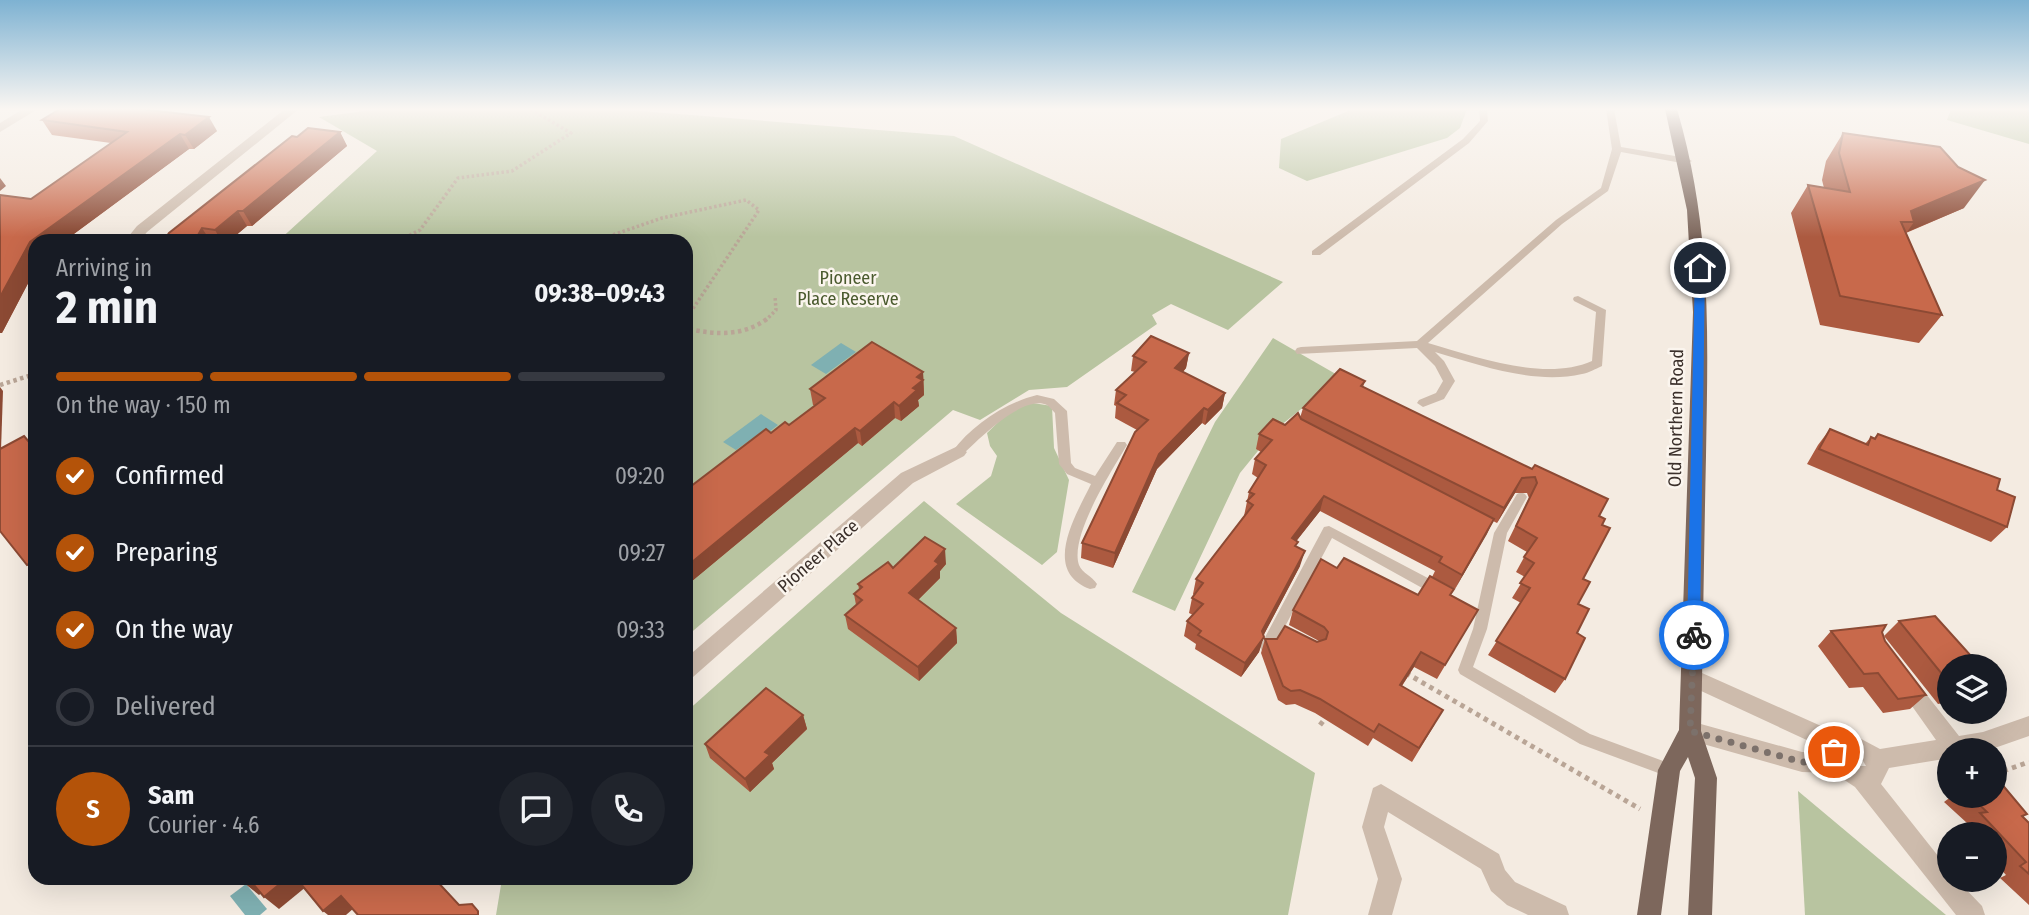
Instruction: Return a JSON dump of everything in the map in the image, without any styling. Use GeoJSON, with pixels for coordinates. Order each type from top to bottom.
{"type":"FeatureCollection","features":[{"type":"Feature","properties":{"kind":"main road","name":"Old Northern Road"},"geometry":{"type":"LineString","coordinates":[[1684,152],[1699,246],[1701,312],[1690,731],[1706,778],[1700,915]]}},
{"type":"Feature","properties":{"kind":"main road","name":"Old Northern Road"},"geometry":{"type":"LineString","coordinates":[[1649,915],[1669,770],[1690,731]]}},
{"type":"Feature","properties":{"kind":"street"},"geometry":{"type":"LineString","coordinates":[[138,234],[239,152]]}},
{"type":"Feature","properties":{"kind":"street","name":"Pioneer Place"},"geometry":{"type":"LineString","coordinates":[[693,665],[907,478],[958,452]]}},
{"type":"Feature","properties":{"kind":"street"},"geometry":{"type":"LineString","coordinates":[[1896,670],[1948,738]]}},
{"type":"Feature","properties":{"kind":"street"},"geometry":{"type":"LineString","coordinates":[[1693,678],[1838,754],[1849,774],[1937,751]]}},
{"type":"Feature","properties":{"kind":"street"},"geometry":{"type":"LineString","coordinates":[[1994,738],[2029,726]]}},
{"type":"Feature","properties":{"kind":"street"},"geometry":{"type":"LineString","coordinates":[[1690,731],[1802,762],[1838,754]]}},
{"type":"Feature","properties":{"kind":"street"},"geometry":{"type":"LineString","coordinates":[[1870,769],[1955,897],[1973,915]]}},
{"type":"Feature","properties":{"kind":"street"},"geometry":{"type":"LineString","coordinates":[[1380,915],[1391,879],[1373,827],[1381,795],[1491,862],[1493,877],[1502,890],[1557,915]]}},
{"type":"Feature","properties":{"kind":"lane"},"geometry":{"type":"LineString","coordinates":[[1316,253],[1451,152]]}},
{"type":"Feature","properties":{"kind":"lane"},"geometry":{"type":"LineString","coordinates":[[1420,344],[1559,222],[1605,189],[1616,152]]}},
{"type":"Feature","properties":{"kind":"lane"},"geometry":{"type":"LineString","coordinates":[[1633,152],[1687,161]]}},
{"type":"Feature","properties":{"kind":"lane"},"geometry":{"type":"LineString","coordinates":[[1301,351],[1420,344],[1480,364],[1575,374],[1598,363],[1601,310],[1578,299]]}},
{"type":"Feature","properties":{"kind":"lane"},"geometry":{"type":"LineString","coordinates":[[1420,344],[1440,365],[1449,381],[1440,396],[1423,403]]}},
{"type":"Feature","properties":{"kind":"lane"},"geometry":{"type":"LineString","coordinates":[[958,452],[988,424],[1026,401],[1040,398],[1057,406],[1061,411],[1065,464],[1071,471],[1098,482]]}},
{"type":"Feature","properties":{"kind":"lane"},"geometry":{"type":"LineString","coordinates":[[1090,584],[1073,569],[1071,556],[1076,531],[1098,482],[1121,445]]}},
{"type":"Feature","properties":{"kind":"lane"},"geometry":{"type":"LineString","coordinates":[[1521,497],[1495,530],[1465,670],[1584,738],[1669,770]]}},
{"type":"Feature","properties":{"kind":"lane"},"geometry":{"type":"LineString","coordinates":[[1267,647],[1283,632],[1329,531],[1451,597]]}},
{"type":"Feature","properties":{"kind":"path"},"geometry":{"type":"LineString","coordinates":[[416,234],[458,178],[512,171],[541,152]]}},
{"type":"Feature","properties":{"kind":"path"},"geometry":{"type":"LineString","coordinates":[[615,234],[662,218],[746,200],[759,210],[749,230],[706,285],[693,308]]}},
{"type":"Feature","properties":{"kind":"path"},"geometry":{"type":"LineString","coordinates":[[412,234],[420,230]]}},
{"type":"Feature","properties":{"kind":"path"},"geometry":{"type":"LineString","coordinates":[[693,331],[707,334],[738,332],[767,323],[776,310],[775,296]]}},
{"type":"Feature","properties":{"kind":"path"},"geometry":{"type":"LineString","coordinates":[[0,385],[28,376]]}},
{"type":"Feature","properties":{"kind":"path"},"geometry":{"type":"LineString","coordinates":[[1398,669],[1663,822]]}},
{"type":"Feature","properties":{"kind":"path"},"geometry":{"type":"LineString","coordinates":[[1320,725],[1336,705]]}},
{"type":"Feature","properties":{"kind":"path"},"geometry":{"type":"LineString","coordinates":[[2007,770],[2029,762]]}},
{"type":"Feature","properties":{"kind":"green space","name":"Pioneer Place Reserve"},"geometry":{"type":"Polygon","coordinates":[[[376,152],[989,152],[1283,282],[1228,330],[1171,304],[1152,315],[1157,324],[1067,387],[1029,390],[980,420],[953,410],[693,631],[693,234],[286,234],[376,152]]]}},
{"type":"Feature","properties":{"kind":"green space"},"geometry":{"type":"Polygon","coordinates":[[[1280,152],[1402,152],[1307,181],[1279,168],[1280,152]]]}},
{"type":"Feature","properties":{"kind":"green space"},"geometry":{"type":"Polygon","coordinates":[[[1273,338],[1341,377],[1275,430],[1240,473],[1175,611],[1132,592],[1215,422],[1273,338]]]}},
{"type":"Feature","properties":{"kind":"green space"},"geometry":{"type":"Polygon","coordinates":[[[1020,401],[1052,406],[1054,448],[1069,480],[1057,552],[1042,565],[956,504],[991,476],[997,456],[990,446],[987,433],[1020,401]]]}},
{"type":"Feature","properties":{"kind":"green space"},"geometry":{"type":"Polygon","coordinates":[[[924,501],[1061,613],[1315,773],[1288,915],[496,915],[501,885],[693,885],[693,706],[924,501]]]}},
{"type":"Feature","properties":{"kind":"green space"},"geometry":{"type":"Polygon","coordinates":[[[1798,791],[1946,915],[1805,915],[1798,791]]]}},
{"type":"Feature","properties":{"kind":"water"},"geometry":{"type":"Polygon","coordinates":[[[841,343],[856,352],[826,374],[811,365],[841,343]]]}},
{"type":"Feature","properties":{"kind":"water"},"geometry":{"type":"Polygon","coordinates":[[[761,414],[778,425],[768,433],[763,431],[736,450],[723,442],[761,414]]]}},
{"type":"Feature","properties":{"kind":"water"},"geometry":{"type":"Polygon","coordinates":[[[247,885],[267,909],[260,915],[245,915],[230,896],[247,885]]]}},
{"type":"Feature","properties":{"kind":"building"},"geometry":{"type":"Polygon","coordinates":[[[99,152],[155,152],[41,234],[28,234],[28,246],[0,297],[0,195],[31,199],[99,152]]]}},
{"type":"Feature","properties":{"kind":"building"},"geometry":{"type":"Polygon","coordinates":[[[272,152],[316,152],[243,211],[238,211],[215,230],[202,228],[199,234],[169,233],[272,152]]]}},
{"type":"Feature","properties":{"kind":"building"},"geometry":{"type":"Polygon","coordinates":[[[1944,152],[1958,167],[1985,180],[1911,211],[1914,222],[1901,222],[1942,315],[1840,296],[1808,185],[1850,192],[1839,153],[1944,152]]]}},
{"type":"Feature","properties":{"kind":"building"},"geometry":{"type":"Polygon","coordinates":[[[1151,336],[1189,353],[1175,368],[1225,393],[1208,410],[1204,408],[1159,454],[1115,553],[1082,543],[1135,432],[1148,420],[1117,403],[1126,395],[1116,390],[1146,362],[1133,356],[1151,336]]]}},
{"type":"Feature","properties":{"kind":"building"},"geometry":{"type":"Polygon","coordinates":[[[872,342],[923,372],[917,377],[923,380],[913,388],[917,390],[899,406],[894,402],[860,431],[855,428],[693,561],[693,485],[766,429],[771,433],[785,422],[789,425],[825,398],[810,389],[872,342]]]}},
{"type":"Feature","properties":{"kind":"building"},"geometry":{"type":"Polygon","coordinates":[[[1340,369],[1365,381],[1361,386],[1532,469],[1535,465],[1608,499],[1599,516],[1605,519],[1602,525],[1610,528],[1583,579],[1590,582],[1578,604],[1589,609],[1577,633],[1585,638],[1565,679],[1496,641],[1530,588],[1520,583],[1534,563],[1524,557],[1537,538],[1516,526],[1537,483],[1535,477],[1522,478],[1504,508],[1303,408],[1340,369]]]}},
{"type":"Feature","properties":{"kind":"building"},"geometry":{"type":"Polygon","coordinates":[[[1298,413],[1301,419],[1494,519],[1462,575],[1439,562],[1442,557],[1324,496],[1292,538],[1298,542],[1295,546],[1305,551],[1262,631],[1264,637],[1245,663],[1198,635],[1201,631],[1187,621],[1203,604],[1192,598],[1203,583],[1196,579],[1253,505],[1247,501],[1254,494],[1249,492],[1266,465],[1255,459],[1272,440],[1259,434],[1273,419],[1285,425],[1298,413]]]}},
{"type":"Feature","properties":{"kind":"building"},"geometry":{"type":"Polygon","coordinates":[[[1830,429],[1868,445],[1871,437],[1875,439],[1878,434],[2000,479],[1997,490],[2015,497],[2007,527],[1819,449],[1830,429]]]}},
{"type":"Feature","properties":{"kind":"building"},"geometry":{"type":"Polygon","coordinates":[[[24,436],[28,441],[27,565],[0,531],[0,449],[24,436]]]}},
{"type":"Feature","properties":{"kind":"building"},"geometry":{"type":"Polygon","coordinates":[[[925,537],[945,549],[935,561],[939,564],[909,593],[956,628],[918,667],[845,615],[862,600],[854,594],[862,587],[858,584],[888,562],[893,568],[925,537]]]}},
{"type":"Feature","properties":{"kind":"building"},"geometry":{"type":"Polygon","coordinates":[[[1344,558],[1418,595],[1430,576],[1454,589],[1450,595],[1478,610],[1445,665],[1421,652],[1400,685],[1443,710],[1419,748],[1379,724],[1374,732],[1320,699],[1283,686],[1265,639],[1277,639],[1285,626],[1317,642],[1326,639],[1328,632],[1324,627],[1293,610],[1321,559],[1337,568],[1344,558]]]}},
{"type":"Feature","properties":{"kind":"building"},"geometry":{"type":"Polygon","coordinates":[[[1935,616],[1969,654],[1937,654],[1937,668],[1899,621],[1935,616]]]}},
{"type":"Feature","properties":{"kind":"building"},"geometry":{"type":"Polygon","coordinates":[[[1886,625],[1882,632],[1885,641],[1926,695],[1898,699],[1878,673],[1864,674],[1831,631],[1886,625]]]}},
{"type":"Feature","properties":{"kind":"building"},"geometry":{"type":"Polygon","coordinates":[[[766,688],[803,715],[765,752],[770,755],[745,779],[705,744],[766,688]]]}},
{"type":"Feature","properties":{"kind":"building"},"geometry":{"type":"Polygon","coordinates":[[[2007,790],[2027,814],[2022,816],[2029,823],[2029,874],[2020,866],[2026,862],[2007,842],[2007,822],[1988,822],[1980,813],[1987,812],[1983,808],[2007,808],[2007,790]]]}},
{"type":"Feature","properties":{"kind":"building"},"geometry":{"type":"Polygon","coordinates":[[[254,885],[279,885],[264,897],[254,885]]]}},
{"type":"Feature","properties":{"kind":"building"},"geometry":{"type":"Polygon","coordinates":[[[302,885],[440,885],[459,905],[472,904],[478,915],[358,915],[341,896],[323,911],[302,885]]]}},
{"type":"Feature","properties":{"kind":"way so far"},"geometry":{"type":"LineString","coordinates":[[1694,635],[1690,731],[1729,744],[1802,762],[1838,763],[1834,752]]}},
{"type":"Feature","properties":{"kind":"route"},"geometry":{"type":"LineString","coordinates":[[1694,635],[1700,268]]}}]}
